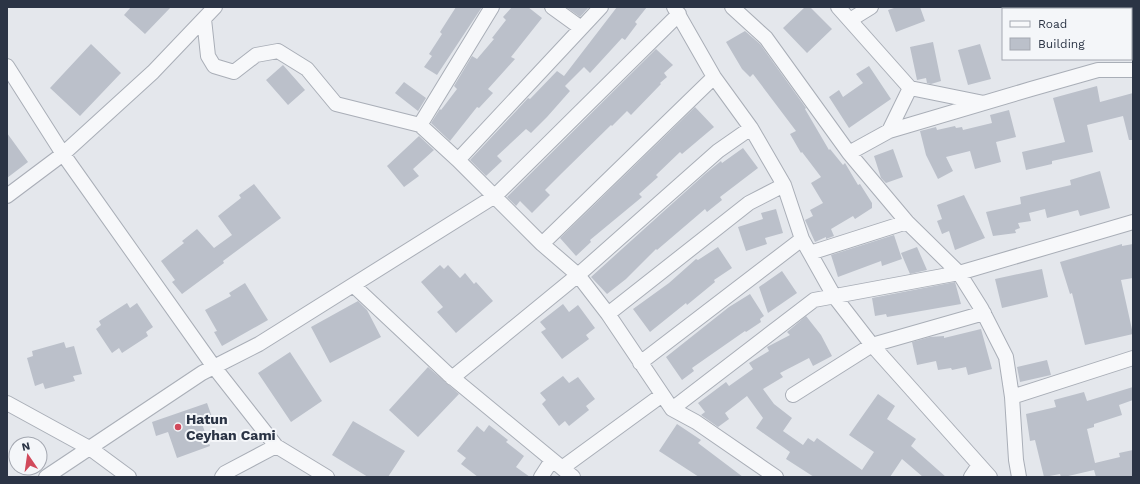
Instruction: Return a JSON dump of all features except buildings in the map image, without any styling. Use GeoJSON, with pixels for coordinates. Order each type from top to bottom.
{"type":"FeatureCollection","features":[{"type":"Feature","properties":{"kind":"street"},"geometry":{"type":"LineString","coordinates":[[7,196],[63,154],[152,72],[215,7]]}},
{"type":"Feature","properties":{"kind":"street"},"geometry":{"type":"LineString","coordinates":[[420,125],[492,7]]}},
{"type":"Feature","properties":{"kind":"street"},"geometry":{"type":"LineString","coordinates":[[552,7],[581,28]]}},
{"type":"Feature","properties":{"kind":"street"},"geometry":{"type":"LineString","coordinates":[[458,160],[601,7]]}},
{"type":"Feature","properties":{"kind":"street"},"geometry":{"type":"LineString","coordinates":[[732,7],[766,38],[849,153],[906,222],[959,274],[984,313],[1006,357],[1012,397],[1016,460],[1019,477]]}},
{"type":"Feature","properties":{"kind":"street"},"geometry":{"type":"LineString","coordinates":[[838,7],[910,88],[987,103]]}},
{"type":"Feature","properties":{"kind":"street"},"geometry":{"type":"LineString","coordinates":[[850,20],[871,7]]}},
{"type":"Feature","properties":{"kind":"street"},"geometry":{"type":"LineString","coordinates":[[46,477],[91,449],[202,374],[259,344],[494,196],[676,11],[714,77],[751,128],[784,185],[802,238],[834,296],[872,345],[990,477]]}},
{"type":"Feature","properties":{"kind":"street"},"geometry":{"type":"LineString","coordinates":[[204,19],[208,56],[214,66],[234,72],[256,55],[278,51],[307,69],[336,104],[420,125],[458,160],[542,244],[578,275],[608,314],[672,409],[696,422],[776,477]]}},
{"type":"Feature","properties":{"kind":"street"},"geometry":{"type":"LineString","coordinates":[[7,66],[63,154],[214,367],[276,446],[327,477]]}},
{"type":"Feature","properties":{"kind":"street"},"geometry":{"type":"LineString","coordinates":[[849,153],[889,131],[1098,70],[1133,70]]}},
{"type":"Feature","properties":{"kind":"street"},"geometry":{"type":"LineString","coordinates":[[542,244],[714,77]]}},
{"type":"Feature","properties":{"kind":"street"},"geometry":{"type":"LineString","coordinates":[[889,131],[910,88]]}},
{"type":"Feature","properties":{"kind":"street"},"geometry":{"type":"LineString","coordinates":[[452,378],[578,275],[718,151],[751,128]]}},
{"type":"Feature","properties":{"kind":"street"},"geometry":{"type":"LineString","coordinates":[[608,314],[749,203],[784,185]]}},
{"type":"Feature","properties":{"kind":"street"},"geometry":{"type":"LineString","coordinates":[[810,253],[906,222]]}},
{"type":"Feature","properties":{"kind":"street"},"geometry":{"type":"LineString","coordinates":[[672,409],[814,300],[959,274],[1133,222]]}},
{"type":"Feature","properties":{"kind":"street"},"geometry":{"type":"LineString","coordinates":[[640,363],[802,238]]}},
{"type":"Feature","properties":{"kind":"street"},"geometry":{"type":"LineString","coordinates":[[353,285],[452,378],[563,468]]}},
{"type":"Feature","properties":{"kind":"street"},"geometry":{"type":"LineString","coordinates":[[793,395],[872,345],[984,313]]}},
{"type":"Feature","properties":{"kind":"street"},"geometry":{"type":"LineString","coordinates":[[1012,397],[1133,358]]}},
{"type":"Feature","properties":{"kind":"street"},"geometry":{"type":"LineString","coordinates":[[541,477],[563,468],[662,395]]}},
{"type":"Feature","properties":{"kind":"street"},"geometry":{"type":"LineString","coordinates":[[7,403],[91,449],[128,477]]}},
{"type":"Feature","properties":{"kind":"street"},"geometry":{"type":"LineString","coordinates":[[222,477],[225,473],[276,446]]}},
{"type":"Feature","properties":{"kind":"street"},"geometry":{"type":"LineString","coordinates":[[971,477],[979,464]]}},
{"type":"Feature","properties":{"kind":"place","name":"Hatun Ceyhan Cami"},"geometry":{"type":"Point","coordinates":[178,427]}}]}
